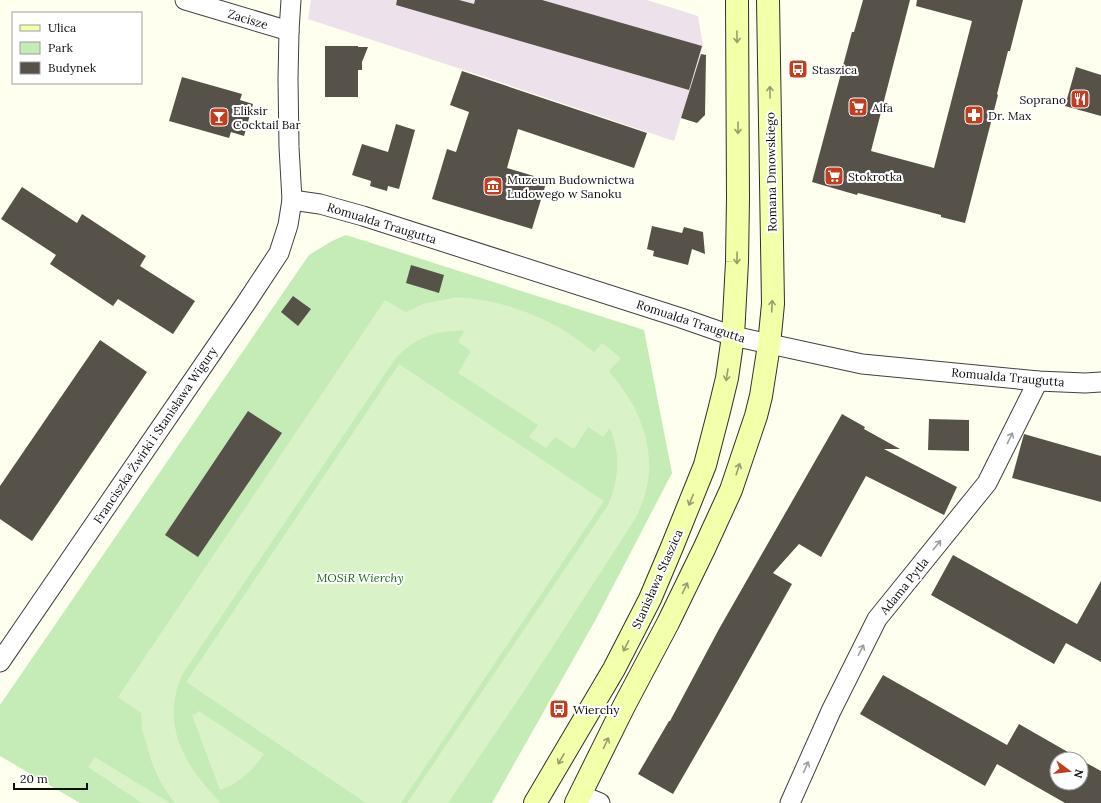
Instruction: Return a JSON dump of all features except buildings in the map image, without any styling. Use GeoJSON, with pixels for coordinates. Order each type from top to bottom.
{"type":"FeatureCollection","features":[{"type":"Feature","properties":{"kind":"main road"},"geometry":{"type":"LineString","coordinates":[[733,336],[737,262],[738,198],[737,0]]}},
{"type":"Feature","properties":{"kind":"main road","name":"Romana Dmowskiego"},"geometry":{"type":"LineString","coordinates":[[768,0],[773,304],[769,345]]}},
{"type":"Feature","properties":{"kind":"main road","name":"Stanisława Staszica"},"geometry":{"type":"LineString","coordinates":[[535,803],[614,669],[650,599],[705,465],[727,378],[733,336]]}},
{"type":"Feature","properties":{"kind":"main road"},"geometry":{"type":"LineString","coordinates":[[586,800],[624,706],[698,563],[731,490],[756,416],[761,396],[769,345]]}},
{"type":"Feature","properties":{"kind":"street","name":"Zacisze"},"geometry":{"type":"LineString","coordinates":[[185,0],[288,31]]}},
{"type":"Feature","properties":{"kind":"street","name":"Franciszka Żwirki i Stanisława Wigury"},"geometry":{"type":"LineString","coordinates":[[0,662],[279,253],[288,225],[292,200],[289,147],[288,31],[292,0]]}},
{"type":"Feature","properties":{"kind":"street","name":"Romualda Traugutta"},"geometry":{"type":"LineString","coordinates":[[292,200],[320,204],[362,216],[673,315],[733,336],[769,345],[862,364],[1038,381],[1085,383],[1101,382]]}},
{"type":"Feature","properties":{"kind":"street","name":"Adama Pytla"},"geometry":{"type":"LineString","coordinates":[[790,803],[831,711],[877,619],[988,483],[1038,381]]}},
{"type":"Feature","properties":{"kind":"shaded area"},"geometry":{"type":"Polygon","coordinates":[[[311,0],[647,0],[698,16],[703,46],[674,141],[308,19],[311,0]]]}},
{"type":"Feature","properties":{"kind":"green space","name":"MOSiR Wierchy"},"geometry":{"type":"Polygon","coordinates":[[[346,235],[644,330],[672,473],[596,619],[492,803],[80,803],[0,756],[0,705],[309,255],[332,241],[346,235]]]}},
{"type":"Feature","properties":{"kind":"green space"},"geometry":{"type":"Polygon","coordinates":[[[457,297],[472,298],[515,308],[557,326],[594,352],[602,343],[621,358],[609,371],[634,407],[645,435],[648,449],[649,463],[646,491],[635,519],[524,691],[448,803],[407,803],[608,505],[612,495],[617,466],[616,448],[610,428],[603,437],[588,427],[574,449],[555,437],[546,448],[529,437],[538,425],[458,373],[471,351],[458,342],[464,331],[434,334],[416,342],[400,354],[393,362],[182,675],[176,692],[174,714],[175,728],[179,742],[192,768],[221,803],[175,803],[159,779],[152,763],[142,729],[141,713],[118,697],[385,300],[406,312],[423,304],[457,297]]]}},
{"type":"Feature","properties":{"kind":"green space"},"geometry":{"type":"Polygon","coordinates":[[[399,364],[604,501],[401,803],[366,803],[186,682],[399,364]]]}},
{"type":"Feature","properties":{"kind":"green space"},"geometry":{"type":"Polygon","coordinates":[[[199,711],[264,754],[245,776],[220,790],[192,715],[199,711]]]}},
{"type":"Feature","properties":{"kind":"green space"},"geometry":{"type":"Polygon","coordinates":[[[95,757],[170,803],[142,803],[88,767],[95,757]]]}},
{"type":"Feature","properties":{"kind":"place","name":"Staszica"},"geometry":{"type":"Point","coordinates":[798,69]}},
{"type":"Feature","properties":{"kind":"place","name":"Soprano"},"geometry":{"type":"Point","coordinates":[1080,99]}},
{"type":"Feature","properties":{"kind":"place","name":"Alfa"},"geometry":{"type":"Point","coordinates":[858,107]}},
{"type":"Feature","properties":{"kind":"place","name":"Dr. Max"},"geometry":{"type":"Point","coordinates":[974,115]}},
{"type":"Feature","properties":{"kind":"place","name":"Eliksir Cocktail Bar"},"geometry":{"type":"Point","coordinates":[219,117]}},
{"type":"Feature","properties":{"kind":"place","name":"Stokrotka"},"geometry":{"type":"Point","coordinates":[834,176]}},
{"type":"Feature","properties":{"kind":"place","name":"Muzeum Budownictwa Ludowego w Sanoku"},"geometry":{"type":"Point","coordinates":[493,186]}},
{"type":"Feature","properties":{"kind":"place","name":"Wierchy"},"geometry":{"type":"Point","coordinates":[559,709]}}]}
